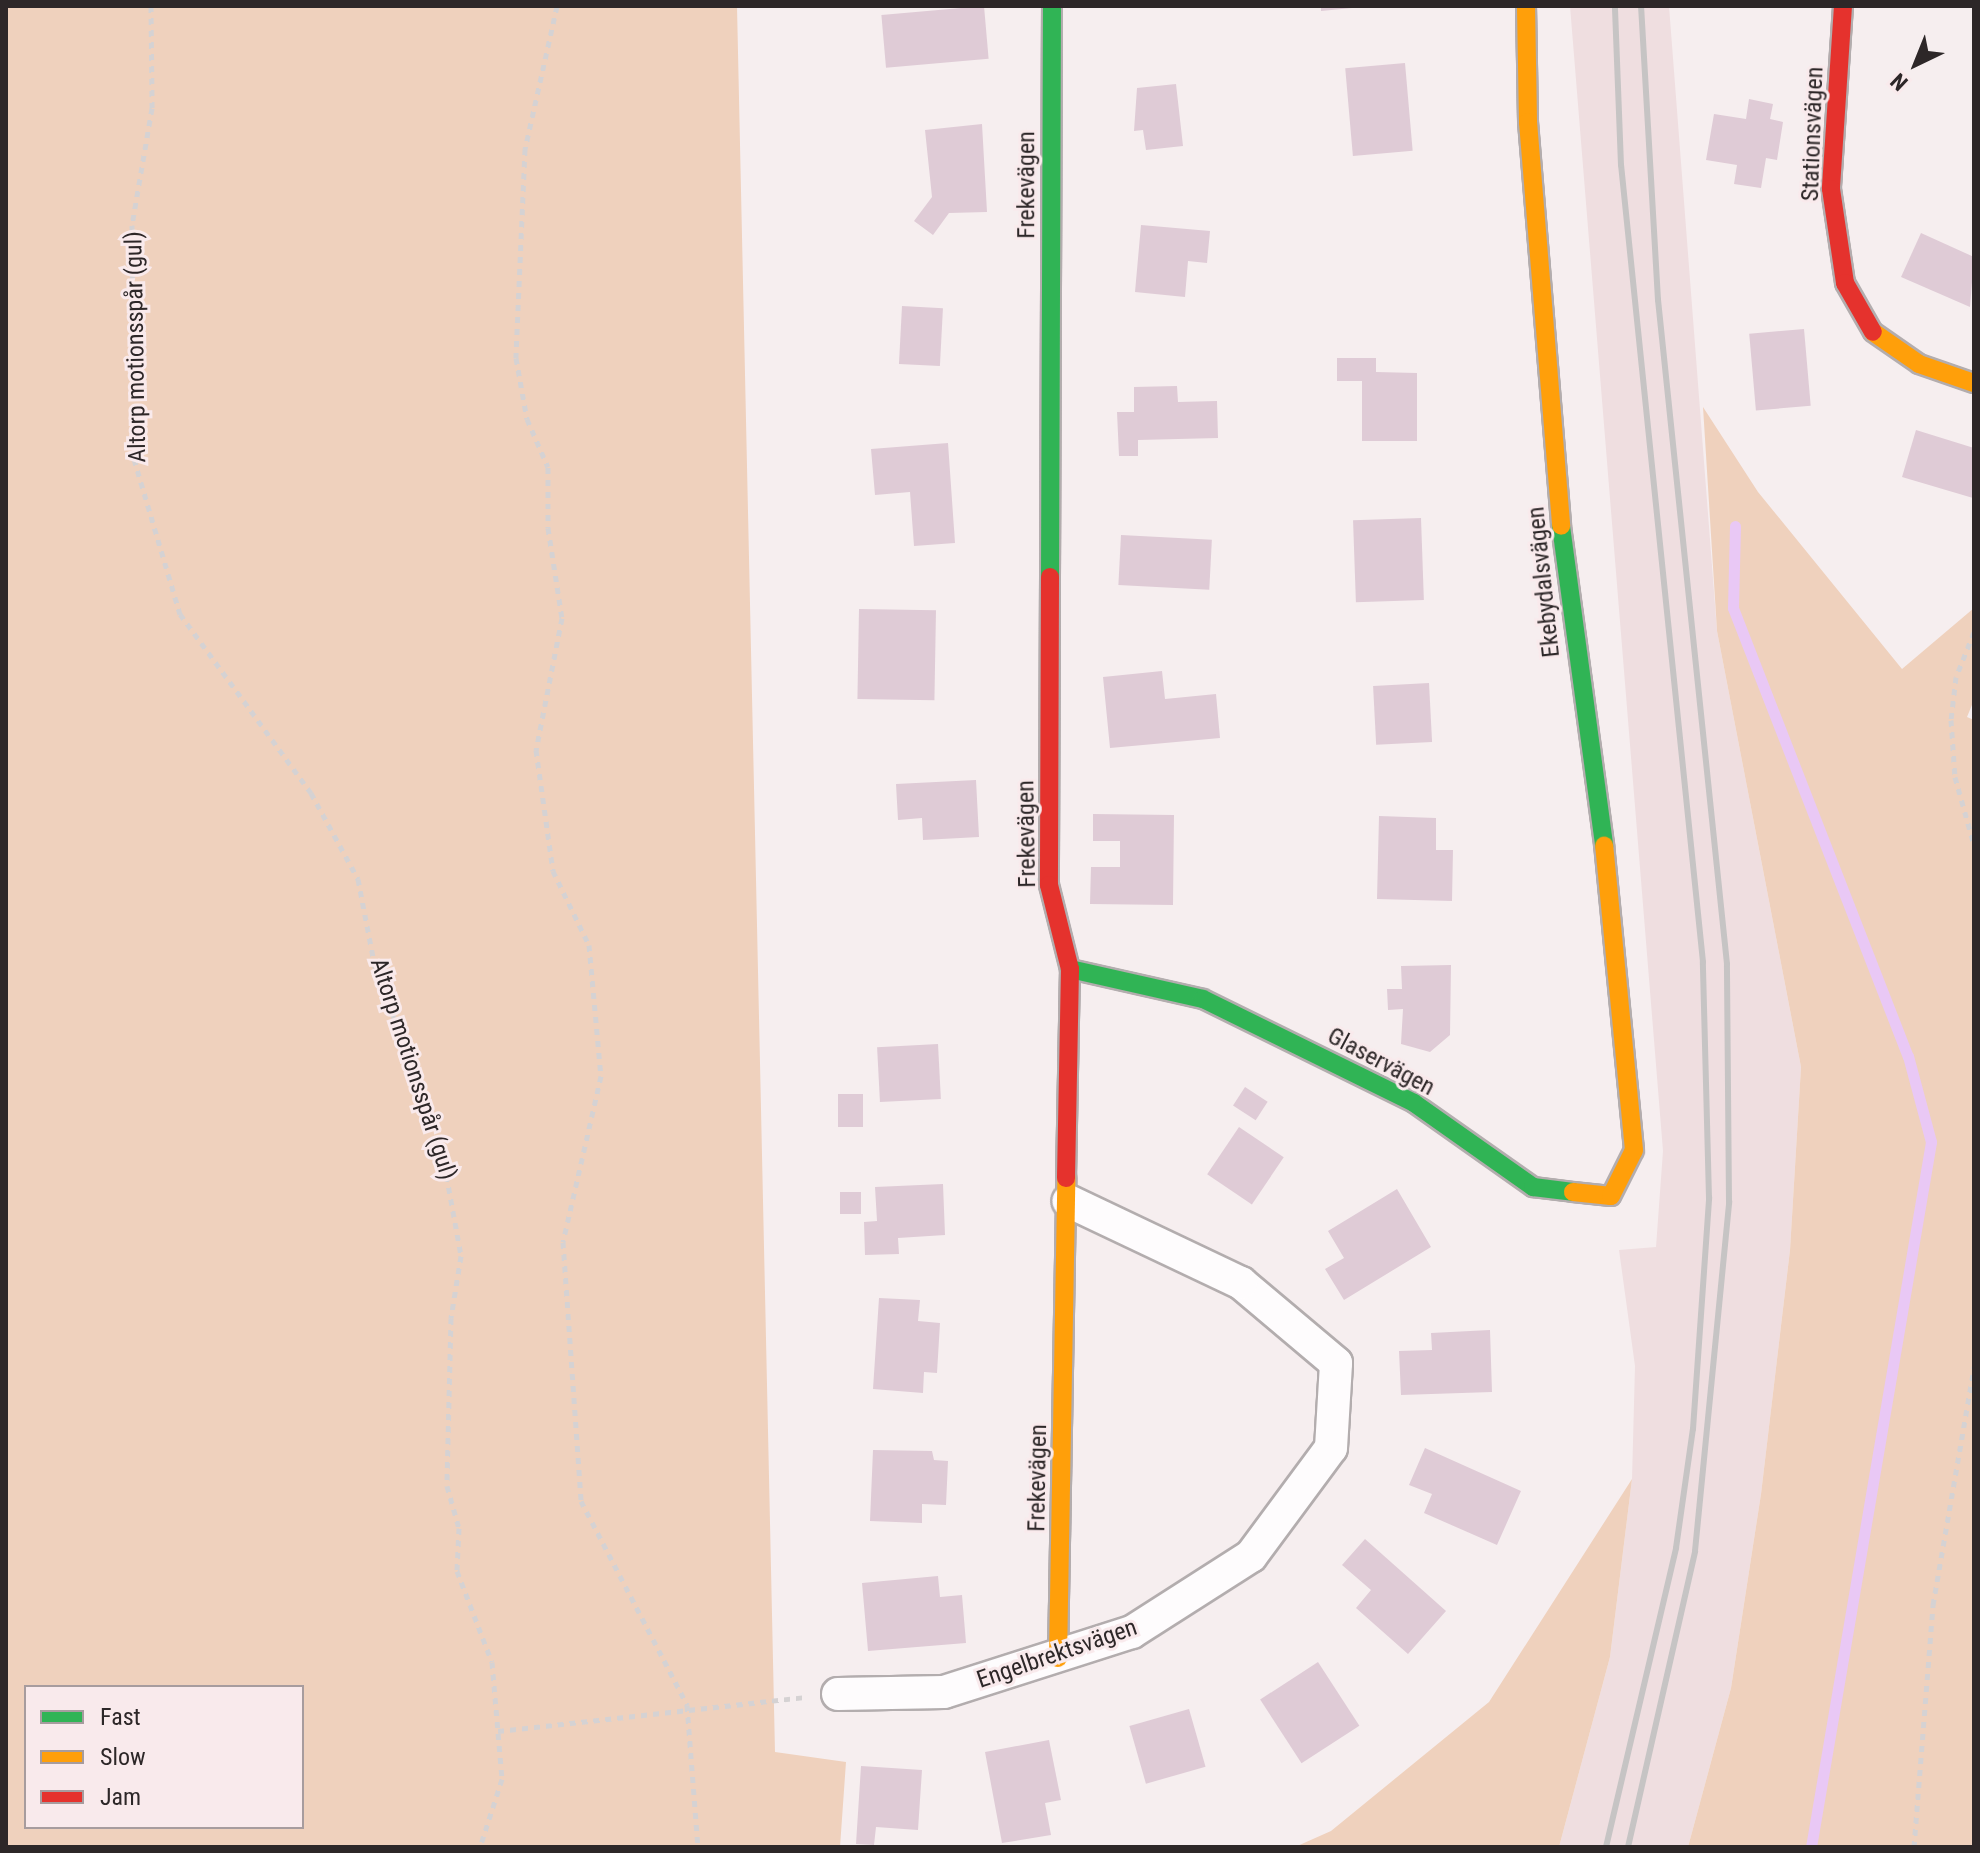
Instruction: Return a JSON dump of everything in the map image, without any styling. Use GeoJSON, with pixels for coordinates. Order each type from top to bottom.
{"type":"FeatureCollection","features":[{"type":"Feature","properties":{"kind":"street","name":"Frekevägen"},"geometry":{"type":"LineString","coordinates":[[1052,6],[1049,885],[1070,969],[1058,1658]]}},
{"type":"Feature","properties":{"kind":"street","name":"Ekebydalsvägen"},"geometry":{"type":"LineString","coordinates":[[1526,6],[1528,122],[1567,602],[1619,940],[1634,1150]]}},
{"type":"Feature","properties":{"kind":"street","name":"Stationsvägen"},"geometry":{"type":"LineString","coordinates":[[1843,6],[1831,189],[1845,283],[1863,325],[1919,364],[1974,383]]}},
{"type":"Feature","properties":{"kind":"street","name":"Glaservägen"},"geometry":{"type":"LineString","coordinates":[[1070,969],[1203,999],[1414,1103],[1533,1187],[1611,1196],[1634,1150]]}},
{"type":"Feature","properties":{"kind":"street","name":"Engelbrektsvägen"},"geometry":{"type":"LineString","coordinates":[[838,1694],[944,1692],[1132,1632],[1251,1556],[1331,1448],[1336,1363],[1241,1283],[1068,1201]]}},
{"type":"Feature","properties":{"kind":"path","name":"Altorp motionsspår (gul)"},"geometry":{"type":"LineString","coordinates":[[151,6],[152,108],[132,225],[134,459],[180,614],[311,793],[358,879],[375,967],[440,1140],[461,1256],[451,1318],[447,1486],[459,1528],[457,1571],[492,1662],[502,1779],[480,1847]]}},
{"type":"Feature","properties":{"kind":"path"},"geometry":{"type":"LineString","coordinates":[[557,6],[525,149],[516,358],[527,419],[548,467],[548,505],[562,618],[536,750],[553,871],[589,945],[601,1076],[563,1242],[581,1501],[687,1705],[698,1847]]}},
{"type":"Feature","properties":{"kind":"path"},"geometry":{"type":"LineString","coordinates":[[1974,632],[1956,677],[1951,720],[1955,777],[1974,845]]}},
{"type":"Feature","properties":{"kind":"path"},"geometry":{"type":"LineString","coordinates":[[1914,1847],[1933,1605],[1974,1367]]}},
{"type":"Feature","properties":{"kind":"path"},"geometry":{"type":"LineString","coordinates":[[498,1731],[687,1705],[838,1694]]}},
{"type":"Feature","properties":{"kind":"shaded area"},"geometry":{"type":"Polygon","coordinates":[[[6,6],[737,6],[775,1752],[846,1762],[840,1847],[6,1847],[6,6]]]}},
{"type":"Feature","properties":{"kind":"shaded area"},"geometry":{"type":"Polygon","coordinates":[[[1570,6],[1669,6],[1717,631],[1801,1067],[1790,1250],[1761,1494],[1731,1688],[1688,1847],[1559,1847],[1610,1657],[1632,1479],[1635,1366],[1619,1250],[1656,1247],[1663,1151],[1570,6]]]}},
{"type":"Feature","properties":{"kind":"shaded area"},"geometry":{"type":"Polygon","coordinates":[[[1703,407],[1758,492],[1902,669],[1974,608],[1974,700],[1967,717],[1974,720],[1974,1847],[1688,1847],[1731,1688],[1761,1494],[1790,1250],[1801,1067],[1717,631],[1703,407]]]}},
{"type":"Feature","properties":{"kind":"shaded area"},"geometry":{"type":"Polygon","coordinates":[[[1632,1479],[1610,1657],[1559,1847],[1295,1847],[1331,1831],[1489,1702],[1632,1479]]]}},
{"type":"Feature","properties":{"kind":"building"},"geometry":{"type":"Polygon","coordinates":[[[984,6],[989,59],[886,68],[881,15],[984,6]]]}},
{"type":"Feature","properties":{"kind":"building"},"geometry":{"type":"Polygon","coordinates":[[[1321,6],[1352,6],[1352,8],[1321,11],[1321,6]]]}},
{"type":"Feature","properties":{"kind":"building"},"geometry":{"type":"Polygon","coordinates":[[[1405,63],[1413,151],[1353,156],[1345,68],[1405,63]]]}},
{"type":"Feature","properties":{"kind":"building"},"geometry":{"type":"Polygon","coordinates":[[[1176,84],[1183,146],[1146,150],[1143,130],[1134,131],[1137,88],[1176,84]]]}},
{"type":"Feature","properties":{"kind":"building"},"geometry":{"type":"Polygon","coordinates":[[[1749,99],[1773,104],[1770,119],[1783,122],[1777,160],[1766,158],[1761,188],[1734,184],[1737,165],[1706,160],[1714,114],[1746,119],[1749,99]]]}},
{"type":"Feature","properties":{"kind":"building"},"geometry":{"type":"Polygon","coordinates":[[[982,124],[987,212],[949,213],[933,235],[914,221],[932,197],[925,130],[982,124]]]}},
{"type":"Feature","properties":{"kind":"building"},"geometry":{"type":"Polygon","coordinates":[[[1141,225],[1210,231],[1207,263],[1188,261],[1185,297],[1135,292],[1141,225]]]}},
{"type":"Feature","properties":{"kind":"building"},"geometry":{"type":"Polygon","coordinates":[[[1921,233],[1974,257],[1970,307],[1901,277],[1921,233]]]}},
{"type":"Feature","properties":{"kind":"building"},"geometry":{"type":"Polygon","coordinates":[[[902,306],[943,308],[940,366],[899,364],[902,306]]]}},
{"type":"Feature","properties":{"kind":"building"},"geometry":{"type":"Polygon","coordinates":[[[1804,329],[1811,406],[1756,411],[1749,334],[1804,329]]]}},
{"type":"Feature","properties":{"kind":"building"},"geometry":{"type":"Polygon","coordinates":[[[1337,358],[1376,358],[1376,372],[1417,373],[1417,441],[1362,441],[1362,381],[1337,381],[1337,358]]]}},
{"type":"Feature","properties":{"kind":"building"},"geometry":{"type":"Polygon","coordinates":[[[1177,386],[1178,402],[1217,401],[1218,438],[1138,440],[1138,456],[1119,456],[1117,412],[1134,412],[1134,387],[1177,386]]]}},
{"type":"Feature","properties":{"kind":"building"},"geometry":{"type":"Polygon","coordinates":[[[1916,430],[1974,448],[1973,498],[1902,477],[1916,430]]]}},
{"type":"Feature","properties":{"kind":"building"},"geometry":{"type":"Polygon","coordinates":[[[948,443],[955,543],[914,546],[910,492],[875,495],[871,449],[948,443]]]}},
{"type":"Feature","properties":{"kind":"building"},"geometry":{"type":"Polygon","coordinates":[[[1421,518],[1424,600],[1356,602],[1353,520],[1421,518]]]}},
{"type":"Feature","properties":{"kind":"building"},"geometry":{"type":"Polygon","coordinates":[[[1121,535],[1212,540],[1209,590],[1118,585],[1121,535]]]}},
{"type":"Feature","properties":{"kind":"building"},"geometry":{"type":"Polygon","coordinates":[[[859,609],[936,610],[934,700],[857,699],[859,609]]]}},
{"type":"Feature","properties":{"kind":"building"},"geometry":{"type":"Polygon","coordinates":[[[1162,671],[1165,699],[1216,694],[1220,738],[1110,748],[1103,677],[1162,671]]]}},
{"type":"Feature","properties":{"kind":"building"},"geometry":{"type":"Polygon","coordinates":[[[1429,683],[1432,742],[1376,745],[1373,686],[1429,683]]]}},
{"type":"Feature","properties":{"kind":"building"},"geometry":{"type":"Polygon","coordinates":[[[976,780],[979,837],[923,840],[922,818],[898,820],[896,784],[976,780]]]}},
{"type":"Feature","properties":{"kind":"building"},"geometry":{"type":"Polygon","coordinates":[[[1093,814],[1174,815],[1173,905],[1090,904],[1091,867],[1120,867],[1120,841],[1093,841],[1093,814]]]}},
{"type":"Feature","properties":{"kind":"building"},"geometry":{"type":"Polygon","coordinates":[[[1379,816],[1436,818],[1436,850],[1453,850],[1452,901],[1377,899],[1379,816]]]}},
{"type":"Feature","properties":{"kind":"building"},"geometry":{"type":"Polygon","coordinates":[[[1451,965],[1450,1035],[1430,1052],[1401,1044],[1403,1009],[1388,1010],[1387,989],[1402,989],[1401,966],[1451,965]]]}},
{"type":"Feature","properties":{"kind":"building"},"geometry":{"type":"Polygon","coordinates":[[[938,1044],[941,1099],[880,1102],[877,1047],[938,1044]]]}},
{"type":"Feature","properties":{"kind":"building"},"geometry":{"type":"Polygon","coordinates":[[[1245,1087],[1268,1102],[1256,1120],[1233,1105],[1245,1087]]]}},
{"type":"Feature","properties":{"kind":"building"},"geometry":{"type":"Polygon","coordinates":[[[838,1094],[863,1094],[863,1127],[838,1127],[838,1094]]]}},
{"type":"Feature","properties":{"kind":"building"},"geometry":{"type":"Polygon","coordinates":[[[1239,1127],[1284,1157],[1252,1204],[1207,1174],[1239,1127]]]}},
{"type":"Feature","properties":{"kind":"building"},"geometry":{"type":"Polygon","coordinates":[[[943,1184],[945,1235],[898,1238],[899,1254],[865,1255],[864,1222],[877,1221],[875,1187],[943,1184]]]}},
{"type":"Feature","properties":{"kind":"building"},"geometry":{"type":"Polygon","coordinates":[[[1397,1189],[1431,1247],[1344,1300],[1325,1269],[1344,1258],[1328,1231],[1397,1189]]]}},
{"type":"Feature","properties":{"kind":"building"},"geometry":{"type":"Polygon","coordinates":[[[840,1192],[861,1192],[861,1214],[840,1214],[840,1192]]]}},
{"type":"Feature","properties":{"kind":"building"},"geometry":{"type":"Polygon","coordinates":[[[879,1298],[920,1300],[918,1321],[940,1323],[937,1373],[924,1372],[923,1393],[873,1389],[879,1298]]]}},
{"type":"Feature","properties":{"kind":"building"},"geometry":{"type":"Polygon","coordinates":[[[1490,1330],[1492,1392],[1401,1395],[1399,1351],[1432,1350],[1431,1333],[1490,1330]]]}},
{"type":"Feature","properties":{"kind":"building"},"geometry":{"type":"Polygon","coordinates":[[[1425,1448],[1521,1491],[1497,1545],[1424,1513],[1432,1494],[1409,1485],[1425,1448]]]}},
{"type":"Feature","properties":{"kind":"building"},"geometry":{"type":"Polygon","coordinates":[[[873,1450],[932,1451],[934,1460],[948,1461],[946,1505],[922,1504],[922,1523],[870,1521],[873,1450]]]}},
{"type":"Feature","properties":{"kind":"building"},"geometry":{"type":"Polygon","coordinates":[[[1365,1539],[1446,1611],[1408,1654],[1356,1608],[1371,1590],[1342,1565],[1365,1539]]]}},
{"type":"Feature","properties":{"kind":"building"},"geometry":{"type":"Polygon","coordinates":[[[938,1576],[940,1597],[962,1595],[966,1643],[868,1651],[862,1583],[938,1576]]]}},
{"type":"Feature","properties":{"kind":"building"},"geometry":{"type":"Polygon","coordinates":[[[1318,1662],[1359,1726],[1302,1763],[1260,1700],[1318,1662]]]}},
{"type":"Feature","properties":{"kind":"building"},"geometry":{"type":"Polygon","coordinates":[[[1189,1709],[1206,1767],[1146,1784],[1129,1726],[1189,1709]]]}},
{"type":"Feature","properties":{"kind":"building"},"geometry":{"type":"Polygon","coordinates":[[[1049,1740],[1061,1800],[1045,1803],[1051,1835],[1002,1843],[985,1752],[1049,1740]]]}},
{"type":"Feature","properties":{"kind":"building"},"geometry":{"type":"Polygon","coordinates":[[[861,1766],[922,1770],[918,1830],[876,1827],[874,1845],[856,1844],[861,1766]]]}},
{"type":"Feature","properties":{"kind":"waterway"},"geometry":{"type":"LineString","coordinates":[[1735,526],[1733,608],[1908,1056],[1931,1142],[1811,1847]]}},
{"type":"Feature","properties":{"kind":"railway"},"geometry":{"type":"LineString","coordinates":[[1606,1847],[1676,1548],[1693,1429],[1709,1198],[1703,962],[1621,165],[1615,6]]}},
{"type":"Feature","properties":{"kind":"railway"},"geometry":{"type":"LineString","coordinates":[[1628,1847],[1695,1551],[1729,1202],[1727,964],[1658,300],[1641,6]]}},
{"type":"Feature","properties":{"kind":"traffic: fast"},"geometry":{"type":"LineString","coordinates":[[1050,577],[1052,6]]}},
{"type":"Feature","properties":{"kind":"traffic: fast"},"geometry":{"type":"LineString","coordinates":[[1561,526],[1604,845]]}},
{"type":"Feature","properties":{"kind":"traffic: fast"},"geometry":{"type":"LineString","coordinates":[[1070,969],[1203,999],[1414,1103],[1533,1187],[1573,1192]]}},
{"type":"Feature","properties":{"kind":"traffic: slow"},"geometry":{"type":"LineString","coordinates":[[1526,6],[1528,122],[1561,526]]}},
{"type":"Feature","properties":{"kind":"traffic: slow"},"geometry":{"type":"LineString","coordinates":[[1873,332],[1919,364],[1974,383]]}},
{"type":"Feature","properties":{"kind":"traffic: slow"},"geometry":{"type":"LineString","coordinates":[[1573,1192],[1611,1196],[1634,1150],[1604,845]]}},
{"type":"Feature","properties":{"kind":"traffic: slow"},"geometry":{"type":"LineString","coordinates":[[1058,1658],[1066,1178]]}},
{"type":"Feature","properties":{"kind":"traffic: jam"},"geometry":{"type":"LineString","coordinates":[[1843,6],[1831,189],[1845,283],[1873,332]]}},
{"type":"Feature","properties":{"kind":"traffic: jam"},"geometry":{"type":"LineString","coordinates":[[1050,577],[1049,885],[1070,969],[1066,1178]]}}]}
